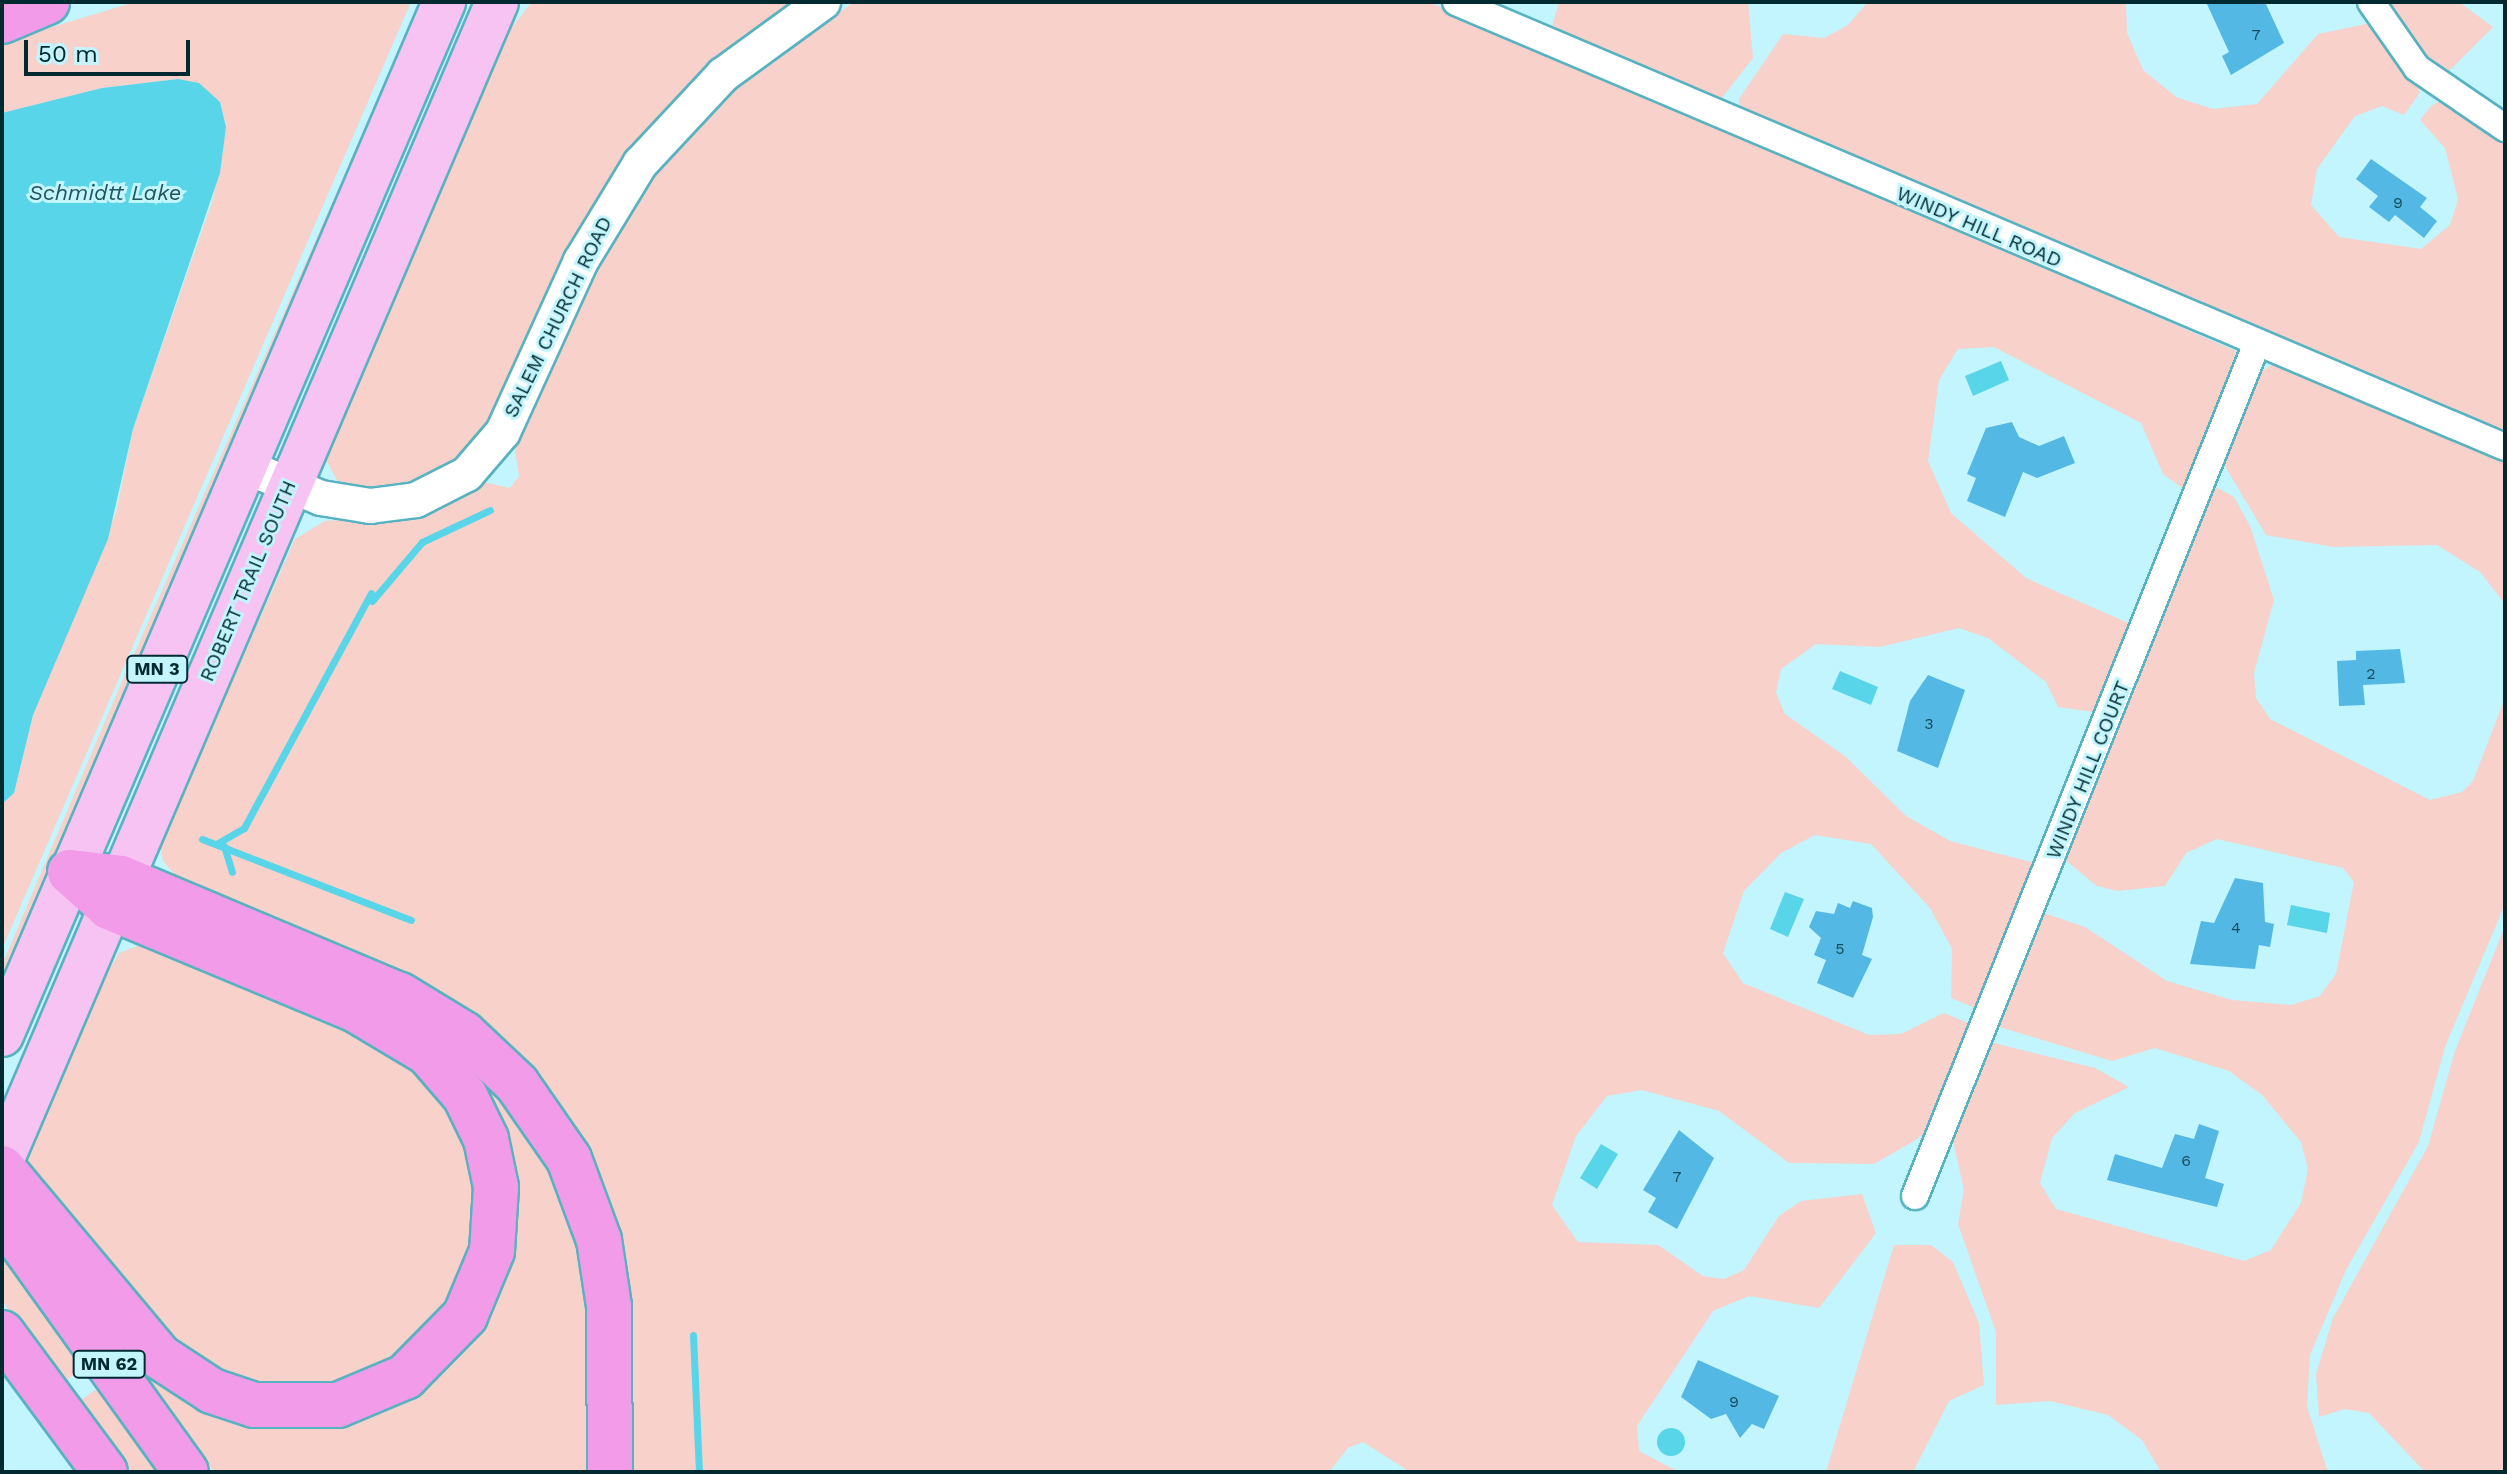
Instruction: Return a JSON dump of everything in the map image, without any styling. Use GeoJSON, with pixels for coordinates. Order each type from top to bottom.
{"type":"FeatureCollection","features":[{"type":"Feature","properties":{"kind":"highway"},"geometry":{"type":"LineString","coordinates":[[2,21],[47,2]]}},
{"type":"Feature","properties":{"kind":"highway"},"geometry":{"type":"LineString","coordinates":[[2,1168],[38,1239],[168,1364],[212,1391],[273,1408],[347,1403],[418,1368],[465,1316],[492,1251],[496,1187],[486,1139],[465,1096],[428,1053],[356,1010],[70,872]]}},
{"type":"Feature","properties":{"kind":"highway"},"geometry":{"type":"LineString","coordinates":[[115,892],[416,1002],[472,1041],[530,1099],[569,1159],[603,1261],[610,1472]]}},
{"type":"Feature","properties":{"kind":"highway","name":"MN 62"},"geometry":{"type":"LineString","coordinates":[[2,1216],[38,1239],[186,1472]]}},
{"type":"Feature","properties":{"kind":"highway","name":"MN 62"},"geometry":{"type":"LineString","coordinates":[[2,1333],[105,1472]]}},
{"type":"Feature","properties":{"kind":"highway"},"geometry":{"type":"LineString","coordinates":[[2,1371],[70,1472]]}},
{"type":"Feature","properties":{"kind":"main road","name":"MN 3"},"geometry":{"type":"LineString","coordinates":[[2,1035],[444,2]]}},
{"type":"Feature","properties":{"kind":"main road","name":"ROBERT TRAIL SOUTH"},"geometry":{"type":"LineString","coordinates":[[2,1161],[497,2]]}},
{"type":"Feature","properties":{"kind":"street","name":"SALEM CHURCH ROAD"},"geometry":{"type":"LineString","coordinates":[[244,466],[340,503],[396,504],[437,492],[475,467],[514,411],[581,261],[640,164],[723,75],[823,2]]}},
{"type":"Feature","properties":{"kind":"street","name":"WINDY HILL ROAD"},"geometry":{"type":"LineString","coordinates":[[1456,2],[2505,447]]}},
{"type":"Feature","properties":{"kind":"street"},"geometry":{"type":"LineString","coordinates":[[2371,2],[2417,68],[2505,128]]}},
{"type":"Feature","properties":{"kind":"street","name":"WINDY HILL COURT"},"geometry":{"type":"LineString","coordinates":[[1915,1196],[2257,343]]}},
{"type":"Feature","properties":{"kind":"shaded area"},"geometry":{"type":"Polygon","coordinates":[[[135,2],[411,2],[2,949],[2,804],[14,793],[33,715],[116,512],[133,429],[213,199],[226,127],[220,102],[178,79],[102,88],[2,113],[2,42],[135,2]]]}},
{"type":"Feature","properties":{"kind":"shaded area"},"geometry":{"type":"Polygon","coordinates":[[[420,2],[2,980],[2,965],[117,693],[420,2]]]}},
{"type":"Feature","properties":{"kind":"shaded area"},"geometry":{"type":"Polygon","coordinates":[[[532,2],[794,2],[694,81],[620,167],[577,235],[490,424],[451,467],[387,490],[339,484],[325,458],[511,28],[532,2]]]}},
{"type":"Feature","properties":{"kind":"shaded area"},"geometry":{"type":"Polygon","coordinates":[[[854,2],[1429,2],[2236,351],[2189,493],[2163,474],[2141,423],[1994,347],[1958,349],[1939,380],[1928,461],[1951,513],[2026,578],[2135,626],[2100,713],[2058,707],[2046,682],[1988,638],[1959,628],[1880,647],[1816,644],[1781,669],[1776,693],[1785,714],[1846,757],[1906,816],[1950,841],[2039,864],[1975,1008],[1951,998],[1952,949],[1930,908],[1871,844],[1815,835],[1781,853],[1744,891],[1723,953],[1743,983],[1869,1035],[1901,1034],[1944,1013],[1968,1023],[1972,1032],[1931,1128],[1914,1141],[1874,1164],[1789,1163],[1719,1111],[1642,1090],[1607,1096],[1576,1136],[1552,1205],[1578,1242],[1658,1245],[1703,1276],[1724,1279],[1744,1270],[1779,1216],[1801,1201],[1862,1194],[1876,1233],[1819,1308],[1749,1296],[1713,1311],[1637,1426],[1639,1451],[1679,1472],[1410,1472],[1363,1442],[1348,1448],[1329,1472],[623,1472],[568,1129],[178,879],[163,861],[160,845],[295,539],[325,521],[420,515],[484,482],[510,488],[519,476],[514,444],[595,268],[645,184],[733,87],[854,2]]]}},
{"type":"Feature","properties":{"kind":"shaded area"},"geometry":{"type":"Polygon","coordinates":[[[1559,2],[1748,2],[1753,58],[1718,103],[1551,30],[1559,2]]]}},
{"type":"Feature","properties":{"kind":"shaded area"},"geometry":{"type":"Polygon","coordinates":[[[1868,2],[2126,2],[2127,33],[2143,70],[2176,97],[2213,109],[2257,104],[2318,34],[2371,23],[2419,84],[2419,94],[2404,115],[2382,106],[2355,116],[2317,169],[2311,205],[2339,237],[2421,249],[2450,225],[2458,199],[2445,148],[2420,120],[2431,106],[2440,101],[2505,138],[2505,434],[1739,112],[1739,99],[1783,34],[1824,38],[1848,25],[1868,2]]]}},
{"type":"Feature","properties":{"kind":"shaded area"},"geometry":{"type":"Polygon","coordinates":[[[2383,2],[2459,2],[2493,27],[2443,77],[2383,2]]]}},
{"type":"Feature","properties":{"kind":"shaded area"},"geometry":{"type":"Polygon","coordinates":[[[2273,364],[2505,460],[2505,604],[2480,572],[2437,545],[2333,547],[2266,535],[2223,463],[2256,375],[2273,364]]]}},
{"type":"Feature","properties":{"kind":"shaded area"},"geometry":{"type":"Polygon","coordinates":[[[2214,486],[2234,497],[2250,526],[2274,600],[2254,673],[2256,698],[2270,719],[2430,800],[2462,792],[2473,781],[2505,698],[2505,904],[2445,1047],[2419,1142],[2346,1270],[2310,1355],[2307,1407],[2328,1472],[2161,1472],[2142,1440],[2108,1415],[2050,1401],[1996,1405],[1996,1332],[1958,1224],[1964,1190],[1952,1136],[1990,1042],[2095,1068],[2129,1087],[2075,1113],[2052,1138],[2040,1183],[2056,1209],[2244,1261],[2271,1250],[2301,1203],[2308,1169],[2301,1142],[2262,1095],[2229,1071],[2155,1048],[2112,1061],[1996,1026],[2041,912],[2085,927],[2167,981],[2232,1000],[2291,1005],[2320,996],[2336,974],[2354,882],[2343,868],[2217,839],[2186,853],[2165,886],[2118,891],[2097,886],[2063,858],[2214,486]]]}},
{"type":"Feature","properties":{"kind":"shaded area"},"geometry":{"type":"Polygon","coordinates":[[[2505,926],[2505,1472],[2425,1472],[2369,1413],[2345,1409],[2319,1417],[2316,1374],[2333,1318],[2428,1146],[2455,1051],[2505,926]]]}},
{"type":"Feature","properties":{"kind":"shaded area"},"geometry":{"type":"Polygon","coordinates":[[[145,943],[405,1054],[470,1136],[481,1232],[445,1320],[365,1381],[274,1394],[186,1359],[23,1171],[107,973],[119,953],[145,943]]]}},
{"type":"Feature","properties":{"kind":"shaded area"},"geometry":{"type":"Polygon","coordinates":[[[410,1013],[542,1135],[587,1243],[598,1472],[214,1472],[136,1361],[333,1419],[506,1244],[410,1013]]]}},
{"type":"Feature","properties":{"kind":"shaded area"},"geometry":{"type":"Polygon","coordinates":[[[1894,1245],[1931,1245],[1953,1262],[1979,1323],[1984,1385],[1949,1401],[1913,1472],[1826,1472],[1894,1245]]]}},
{"type":"Feature","properties":{"kind":"shaded area"},"geometry":{"type":"Polygon","coordinates":[[[2,1248],[87,1365],[63,1383],[2,1301],[2,1248]]]}},
{"type":"Feature","properties":{"kind":"shaded area"},"geometry":{"type":"Polygon","coordinates":[[[102,1385],[163,1472],[128,1472],[78,1402],[102,1385]]]}},
{"type":"Feature","properties":{"kind":"water","name":"Schmidtt Lake"},"geometry":{"type":"Polygon","coordinates":[[[178,79],[199,83],[220,102],[226,127],[220,173],[133,429],[108,539],[33,715],[14,793],[2,804],[2,113],[102,88],[178,79]]]}},
{"type":"Feature","properties":{"kind":"water"},"geometry":{"type":"Polygon","coordinates":[[[2001,361],[2009,380],[1973,396],[1965,376],[2001,361]]]}},
{"type":"Feature","properties":{"kind":"water"},"geometry":{"type":"Polygon","coordinates":[[[1840,671],[1878,687],[1871,705],[1832,689],[1840,671]]]}},
{"type":"Feature","properties":{"kind":"water"},"geometry":{"type":"Polygon","coordinates":[[[1785,892],[1804,899],[1788,937],[1770,929],[1785,892]]]}},
{"type":"Feature","properties":{"kind":"water"},"geometry":{"type":"Polygon","coordinates":[[[2291,905],[2330,913],[2327,933],[2287,925],[2291,905]]]}},
{"type":"Feature","properties":{"kind":"water"},"geometry":{"type":"Polygon","coordinates":[[[1601,1144],[1618,1154],[1597,1189],[1580,1178],[1601,1144]]]}},
{"type":"Feature","properties":{"kind":"water"},"geometry":{"type":"Polygon","coordinates":[[[1671,1428],[1681,1432],[1685,1442],[1681,1452],[1671,1456],[1661,1452],[1657,1442],[1661,1432],[1671,1428]]]}},
{"type":"Feature","properties":{"kind":"building"},"geometry":{"type":"Polygon","coordinates":[[[2206,2],[2265,2],[2284,43],[2231,75],[2222,56],[2229,52],[2206,2]]]}},
{"type":"Feature","properties":{"kind":"building"},"geometry":{"type":"Polygon","coordinates":[[[2371,159],[2427,198],[2420,207],[2437,221],[2424,238],[2395,215],[2389,222],[2369,207],[2378,196],[2356,179],[2371,159]]]}},
{"type":"Feature","properties":{"kind":"building"},"geometry":{"type":"Polygon","coordinates":[[[2012,422],[2019,437],[2039,446],[2064,436],[2075,463],[2037,478],[2023,472],[2005,517],[1967,501],[1976,478],[1967,474],[1986,428],[2012,422]]]}},
{"type":"Feature","properties":{"kind":"building"},"geometry":{"type":"Polygon","coordinates":[[[2400,649],[2405,683],[2363,685],[2365,705],[2339,706],[2337,661],[2356,660],[2356,651],[2400,649]]]}},
{"type":"Feature","properties":{"kind":"building"},"geometry":{"type":"Polygon","coordinates":[[[1928,675],[1965,690],[1938,768],[1897,751],[1910,701],[1928,675]]]}},
{"type":"Feature","properties":{"kind":"building"},"geometry":{"type":"Polygon","coordinates":[[[2235,878],[2263,883],[2265,922],[2274,924],[2270,947],[2259,945],[2255,969],[2190,964],[2201,921],[2214,923],[2235,878]]]}},
{"type":"Feature","properties":{"kind":"building"},"geometry":{"type":"Polygon","coordinates":[[[1853,901],[1872,908],[1873,917],[1862,955],[1872,959],[1853,998],[1817,983],[1826,960],[1814,955],[1821,938],[1809,927],[1816,911],[1834,914],[1838,903],[1850,908],[1853,901]]]}},
{"type":"Feature","properties":{"kind":"building"},"geometry":{"type":"Polygon","coordinates":[[[2199,1124],[2219,1131],[2205,1178],[2224,1184],[2217,1207],[2107,1180],[2115,1154],[2162,1168],[2175,1134],[2194,1139],[2199,1124]]]}},
{"type":"Feature","properties":{"kind":"building"},"geometry":{"type":"Polygon","coordinates":[[[1679,1130],[1714,1158],[1677,1229],[1648,1212],[1656,1198],[1643,1190],[1679,1130]]]}},
{"type":"Feature","properties":{"kind":"building"},"geometry":{"type":"Polygon","coordinates":[[[1698,1360],[1779,1396],[1764,1429],[1752,1424],[1740,1438],[1726,1414],[1711,1419],[1681,1397],[1698,1360]]]}},
{"type":"Feature","properties":{"kind":"waterway"},"geometry":{"type":"LineString","coordinates":[[372,601],[422,542],[490,510]]}},
{"type":"Feature","properties":{"kind":"waterway"},"geometry":{"type":"LineString","coordinates":[[218,843],[244,828],[371,593]]}},
{"type":"Feature","properties":{"kind":"waterway"},"geometry":{"type":"LineString","coordinates":[[202,839],[411,920]]}},
{"type":"Feature","properties":{"kind":"waterway"},"geometry":{"type":"LineString","coordinates":[[224,846],[232,872]]}},
{"type":"Feature","properties":{"kind":"waterway"},"geometry":{"type":"LineString","coordinates":[[693,1335],[699,1472]]}}]}
